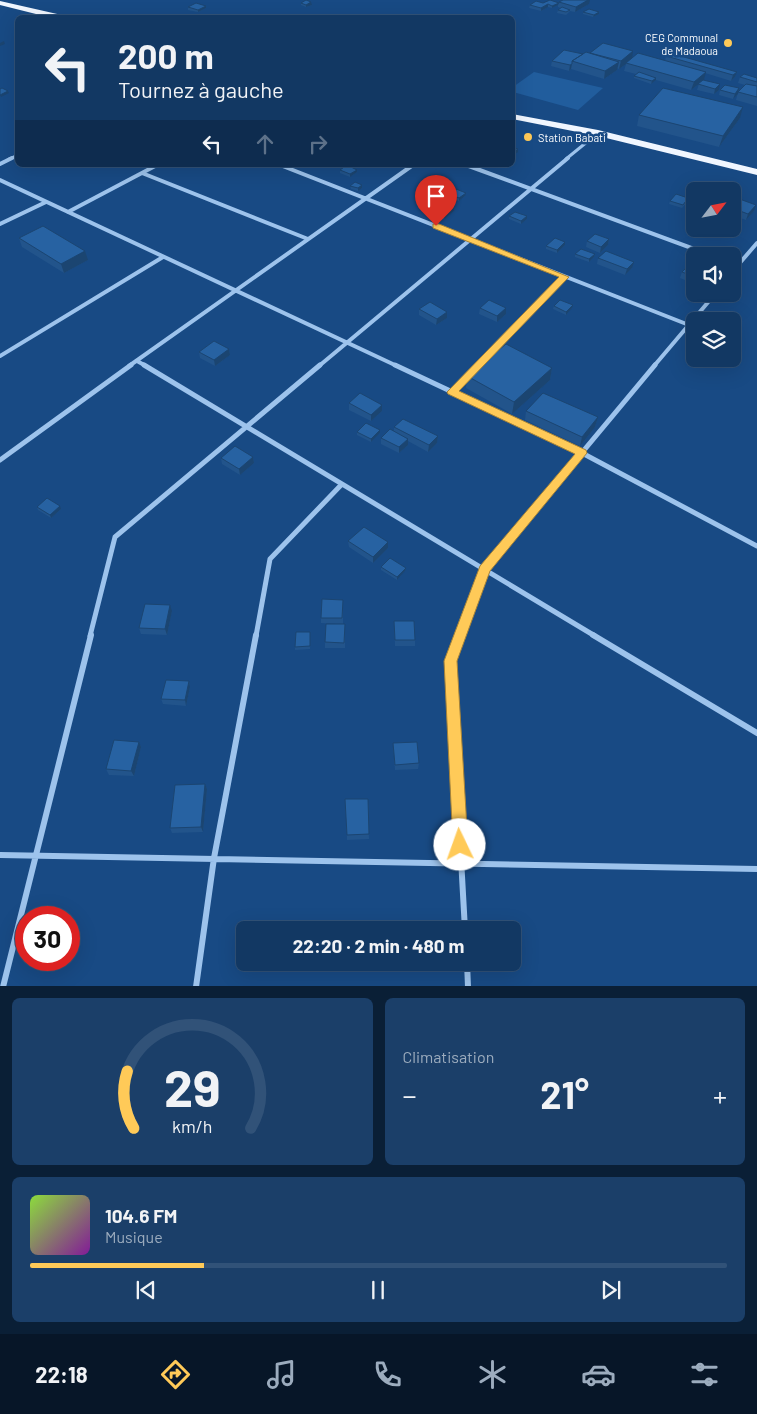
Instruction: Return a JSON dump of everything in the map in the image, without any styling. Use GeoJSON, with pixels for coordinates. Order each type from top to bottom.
{"type":"FeatureCollection","features":[{"type":"Feature","properties":{"kind":"highway"},"geometry":{"type":"LineString","coordinates":[[0,3],[50,15]]}},
{"type":"Feature","properties":{"kind":"highway"},"geometry":{"type":"LineString","coordinates":[[515,117],[598,133],[757,172]]}},
{"type":"Feature","properties":{"kind":"street"},"geometry":{"type":"LineString","coordinates":[[3,986],[115,537],[598,133]]}},
{"type":"Feature","properties":{"kind":"street"},"geometry":{"type":"LineString","coordinates":[[0,164],[15,156]]}},
{"type":"Feature","properties":{"kind":"street"},"geometry":{"type":"LineString","coordinates":[[68,212],[153,167]]}},
{"type":"Feature","properties":{"kind":"street"},"geometry":{"type":"LineString","coordinates":[[291,167],[366,199],[686,324]]}},
{"type":"Feature","properties":{"kind":"street"},"geometry":{"type":"LineString","coordinates":[[0,460],[235,290],[410,167]]}},
{"type":"Feature","properties":{"kind":"street"},"geometry":{"type":"LineString","coordinates":[[472,167],[689,247]]}},
{"type":"Feature","properties":{"kind":"street"},"geometry":{"type":"LineString","coordinates":[[142,173],[308,239]]}},
{"type":"Feature","properties":{"kind":"street"},"geometry":{"type":"LineString","coordinates":[[0,180],[582,453],[757,546]]}},
{"type":"Feature","properties":{"kind":"street"},"geometry":{"type":"LineString","coordinates":[[0,224],[46,202]]}},
{"type":"Feature","properties":{"kind":"street"},"geometry":{"type":"LineString","coordinates":[[741,262],[757,243]]}},
{"type":"Feature","properties":{"kind":"street"},"geometry":{"type":"LineString","coordinates":[[0,356],[163,256]]}},
{"type":"Feature","properties":{"kind":"street"},"geometry":{"type":"LineString","coordinates":[[452,392],[565,277]]}},
{"type":"Feature","properties":{"kind":"street"},"geometry":{"type":"LineString","coordinates":[[699,312],[707,302]]}},
{"type":"Feature","properties":{"kind":"street"},"geometry":{"type":"LineString","coordinates":[[464,921],[450,661],[485,569],[686,327]]}},
{"type":"Feature","properties":{"kind":"street"},"geometry":{"type":"LineString","coordinates":[[137,361],[757,733]]}},
{"type":"Feature","properties":{"kind":"street"},"geometry":{"type":"LineString","coordinates":[[0,452],[5,456]]}},
{"type":"Feature","properties":{"kind":"street"},"geometry":{"type":"LineString","coordinates":[[196,986],[214,858],[270,559],[342,484]]}},
{"type":"Feature","properties":{"kind":"street"},"geometry":{"type":"LineString","coordinates":[[0,855],[757,869]]}},
{"type":"Feature","properties":{"kind":"street"},"geometry":{"type":"LineString","coordinates":[[467,971],[468,986]]}},
{"type":"Feature","properties":{"kind":"shaded area"},"geometry":{"type":"Polygon","coordinates":[[[534,72],[603,88],[578,110],[515,93],[515,86],[534,72]]]}},
{"type":"Feature","properties":{"kind":"building"},"geometry":{"type":"Polygon","coordinates":[[[306,0],[311,2],[306,5],[301,3],[306,0]]]}},
{"type":"Feature","properties":{"kind":"building"},"geometry":{"type":"Polygon","coordinates":[[[550,0],[559,3],[552,6],[548,4],[541,8],[530,5],[536,1],[543,3],[550,0]]]}},
{"type":"Feature","properties":{"kind":"building"},"geometry":{"type":"Polygon","coordinates":[[[563,0],[588,0],[576,7],[559,2],[563,0]]]}},
{"type":"Feature","properties":{"kind":"building"},"geometry":{"type":"Polygon","coordinates":[[[196,3],[206,6],[198,10],[188,7],[196,3]]]}},
{"type":"Feature","properties":{"kind":"building"},"geometry":{"type":"Polygon","coordinates":[[[562,7],[570,10],[566,12],[558,10],[562,7]]]}},
{"type":"Feature","properties":{"kind":"building"},"geometry":{"type":"Polygon","coordinates":[[[589,9],[599,12],[594,15],[583,12],[589,9]]]}},
{"type":"Feature","properties":{"kind":"building"},"geometry":{"type":"Polygon","coordinates":[[[603,43],[633,51],[621,61],[590,53],[603,43]]]}},
{"type":"Feature","properties":{"kind":"building"},"geometry":{"type":"Polygon","coordinates":[[[564,50],[583,54],[572,61],[570,65],[552,61],[564,50]]]}},
{"type":"Feature","properties":{"kind":"building"},"geometry":{"type":"Polygon","coordinates":[[[586,52],[619,62],[605,71],[572,61],[586,52]]]}},
{"type":"Feature","properties":{"kind":"building"},"geometry":{"type":"Polygon","coordinates":[[[638,53],[706,72],[694,82],[626,63],[638,53]]]}},
{"type":"Feature","properties":{"kind":"building"},"geometry":{"type":"Polygon","coordinates":[[[670,53],[737,72],[733,75],[666,56],[670,53]]]}},
{"type":"Feature","properties":{"kind":"building"},"geometry":{"type":"Polygon","coordinates":[[[639,72],[656,78],[652,81],[634,76],[639,72]]]}},
{"type":"Feature","properties":{"kind":"building"},"geometry":{"type":"Polygon","coordinates":[[[744,74],[757,78],[757,82],[740,77],[744,74]]]}},
{"type":"Feature","properties":{"kind":"building"},"geometry":{"type":"Polygon","coordinates":[[[703,80],[720,84],[715,89],[698,84],[703,80]]]}},
{"type":"Feature","properties":{"kind":"building"},"geometry":{"type":"Polygon","coordinates":[[[746,84],[757,86],[757,97],[738,92],[746,84]]]}},
{"type":"Feature","properties":{"kind":"building"},"geometry":{"type":"Polygon","coordinates":[[[725,85],[739,88],[735,94],[720,90],[725,85]]]}},
{"type":"Feature","properties":{"kind":"building"},"geometry":{"type":"Polygon","coordinates":[[[663,88],[743,107],[723,136],[639,115],[663,88]]]}},
{"type":"Feature","properties":{"kind":"building"},"geometry":{"type":"Polygon","coordinates":[[[0,89],[8,91],[0,95],[0,89]]]}},
{"type":"Feature","properties":{"kind":"building"},"geometry":{"type":"Polygon","coordinates":[[[344,167],[351,167],[357,170],[350,174],[340,170],[344,167]]]}},
{"type":"Feature","properties":{"kind":"building"},"geometry":{"type":"Polygon","coordinates":[[[355,182],[362,185],[358,188],[350,186],[355,182]]]}},
{"type":"Feature","properties":{"kind":"building"},"geometry":{"type":"Polygon","coordinates":[[[456,189],[466,193],[459,198],[450,194],[456,189]]]}},
{"type":"Feature","properties":{"kind":"building"},"geometry":{"type":"Polygon","coordinates":[[[676,194],[686,197],[683,205],[670,201],[676,194]]]}},
{"type":"Feature","properties":{"kind":"building"},"geometry":{"type":"Polygon","coordinates":[[[442,200],[455,205],[444,213],[431,207],[442,200]]]}},
{"type":"Feature","properties":{"kind":"building"},"geometry":{"type":"Polygon","coordinates":[[[741,200],[756,205],[748,214],[741,211],[741,200]]]}},
{"type":"Feature","properties":{"kind":"building"},"geometry":{"type":"Polygon","coordinates":[[[515,212],[527,216],[521,221],[509,216],[515,212]]]}},
{"type":"Feature","properties":{"kind":"building"},"geometry":{"type":"Polygon","coordinates":[[[43,226],[85,251],[61,264],[19,238],[43,226]]]}},
{"type":"Feature","properties":{"kind":"building"},"geometry":{"type":"Polygon","coordinates":[[[595,234],[609,239],[601,247],[587,241],[595,234]]]}},
{"type":"Feature","properties":{"kind":"building"},"geometry":{"type":"Polygon","coordinates":[[[555,238],[565,242],[557,250],[546,246],[555,238]]]}},
{"type":"Feature","properties":{"kind":"building"},"geometry":{"type":"Polygon","coordinates":[[[581,249],[595,254],[589,259],[575,254],[581,249]]]}},
{"type":"Feature","properties":{"kind":"building"},"geometry":{"type":"Polygon","coordinates":[[[606,251],[634,262],[627,269],[598,258],[606,251]]]}},
{"type":"Feature","properties":{"kind":"building"},"geometry":{"type":"Polygon","coordinates":[[[489,300],[506,308],[497,316],[480,308],[489,300]]]}},
{"type":"Feature","properties":{"kind":"building"},"geometry":{"type":"Polygon","coordinates":[[[560,300],[573,305],[566,312],[554,306],[560,300]]]}},
{"type":"Feature","properties":{"kind":"building"},"geometry":{"type":"Polygon","coordinates":[[[430,302],[447,312],[437,319],[419,309],[430,302]]]}},
{"type":"Feature","properties":{"kind":"building"},"geometry":{"type":"Polygon","coordinates":[[[214,341],[229,349],[214,360],[199,352],[214,341]]]}},
{"type":"Feature","properties":{"kind":"building"},"geometry":{"type":"Polygon","coordinates":[[[506,344],[552,368],[514,402],[467,376],[506,344]]]}},
{"type":"Feature","properties":{"kind":"building"},"geometry":{"type":"Polygon","coordinates":[[[360,393],[382,405],[371,415],[349,403],[360,393]]]}},
{"type":"Feature","properties":{"kind":"building"},"geometry":{"type":"Polygon","coordinates":[[[543,393],[598,417],[582,437],[526,411],[543,393]]]}},
{"type":"Feature","properties":{"kind":"building"},"geometry":{"type":"Polygon","coordinates":[[[403,419],[438,436],[429,445],[394,427],[403,419]]]}},
{"type":"Feature","properties":{"kind":"building"},"geometry":{"type":"Polygon","coordinates":[[[366,423],[380,430],[371,439],[357,432],[366,423]]]}},
{"type":"Feature","properties":{"kind":"building"},"geometry":{"type":"Polygon","coordinates":[[[390,429],[408,439],[399,447],[381,438],[390,429]]]}},
{"type":"Feature","properties":{"kind":"building"},"geometry":{"type":"Polygon","coordinates":[[[235,446],[253,457],[239,469],[221,458],[235,446]]]}},
{"type":"Feature","properties":{"kind":"building"},"geometry":{"type":"Polygon","coordinates":[[[47,498],[60,506],[50,515],[37,507],[47,498]]]}},
{"type":"Feature","properties":{"kind":"building"},"geometry":{"type":"Polygon","coordinates":[[[364,527],[388,542],[373,557],[348,541],[364,527]]]}},
{"type":"Feature","properties":{"kind":"building"},"geometry":{"type":"Polygon","coordinates":[[[390,558],[406,568],[397,577],[381,567],[390,558]]]}},
{"type":"Feature","properties":{"kind":"building"},"geometry":{"type":"Polygon","coordinates":[[[322,599],[343,600],[342,618],[321,618],[322,599]]]}},
{"type":"Feature","properties":{"kind":"building"},"geometry":{"type":"Polygon","coordinates":[[[145,604],[170,605],[165,629],[139,628],[145,604]]]}},
{"type":"Feature","properties":{"kind":"building"},"geometry":{"type":"Polygon","coordinates":[[[394,621],[414,621],[415,640],[395,640],[394,621]]]}},
{"type":"Feature","properties":{"kind":"building"},"geometry":{"type":"Polygon","coordinates":[[[326,624],[345,624],[344,643],[325,642],[326,624]]]}},
{"type":"Feature","properties":{"kind":"building"},"geometry":{"type":"Polygon","coordinates":[[[296,632],[310,632],[310,646],[295,647],[296,632]]]}},
{"type":"Feature","properties":{"kind":"building"},"geometry":{"type":"Polygon","coordinates":[[[166,680],[189,681],[185,700],[161,699],[166,680]]]}},
{"type":"Feature","properties":{"kind":"building"},"geometry":{"type":"Polygon","coordinates":[[[114,740],[139,742],[131,771],[106,769],[114,740]]]}},
{"type":"Feature","properties":{"kind":"building"},"geometry":{"type":"Polygon","coordinates":[[[417,742],[419,763],[395,765],[393,743],[417,742]]]}},
{"type":"Feature","properties":{"kind":"building"},"geometry":{"type":"Polygon","coordinates":[[[205,784],[201,827],[170,828],[175,785],[205,784]]]}},
{"type":"Feature","properties":{"kind":"building"},"geometry":{"type":"Polygon","coordinates":[[[345,799],[368,799],[369,834],[347,835],[345,799]]]}},
{"type":"Feature","properties":{"kind":"place","name":"CEG Communal de Madaoua"},"geometry":{"type":"Point","coordinates":[728,43]}},
{"type":"Feature","properties":{"kind":"place","name":"Station Babati"},"geometry":{"type":"Point","coordinates":[528,137]}},
{"type":"Feature","properties":{"kind":"route"},"geometry":{"type":"LineString","coordinates":[[436,226],[565,277],[452,392],[582,453],[485,569],[450,661],[460,845]]}}]}
